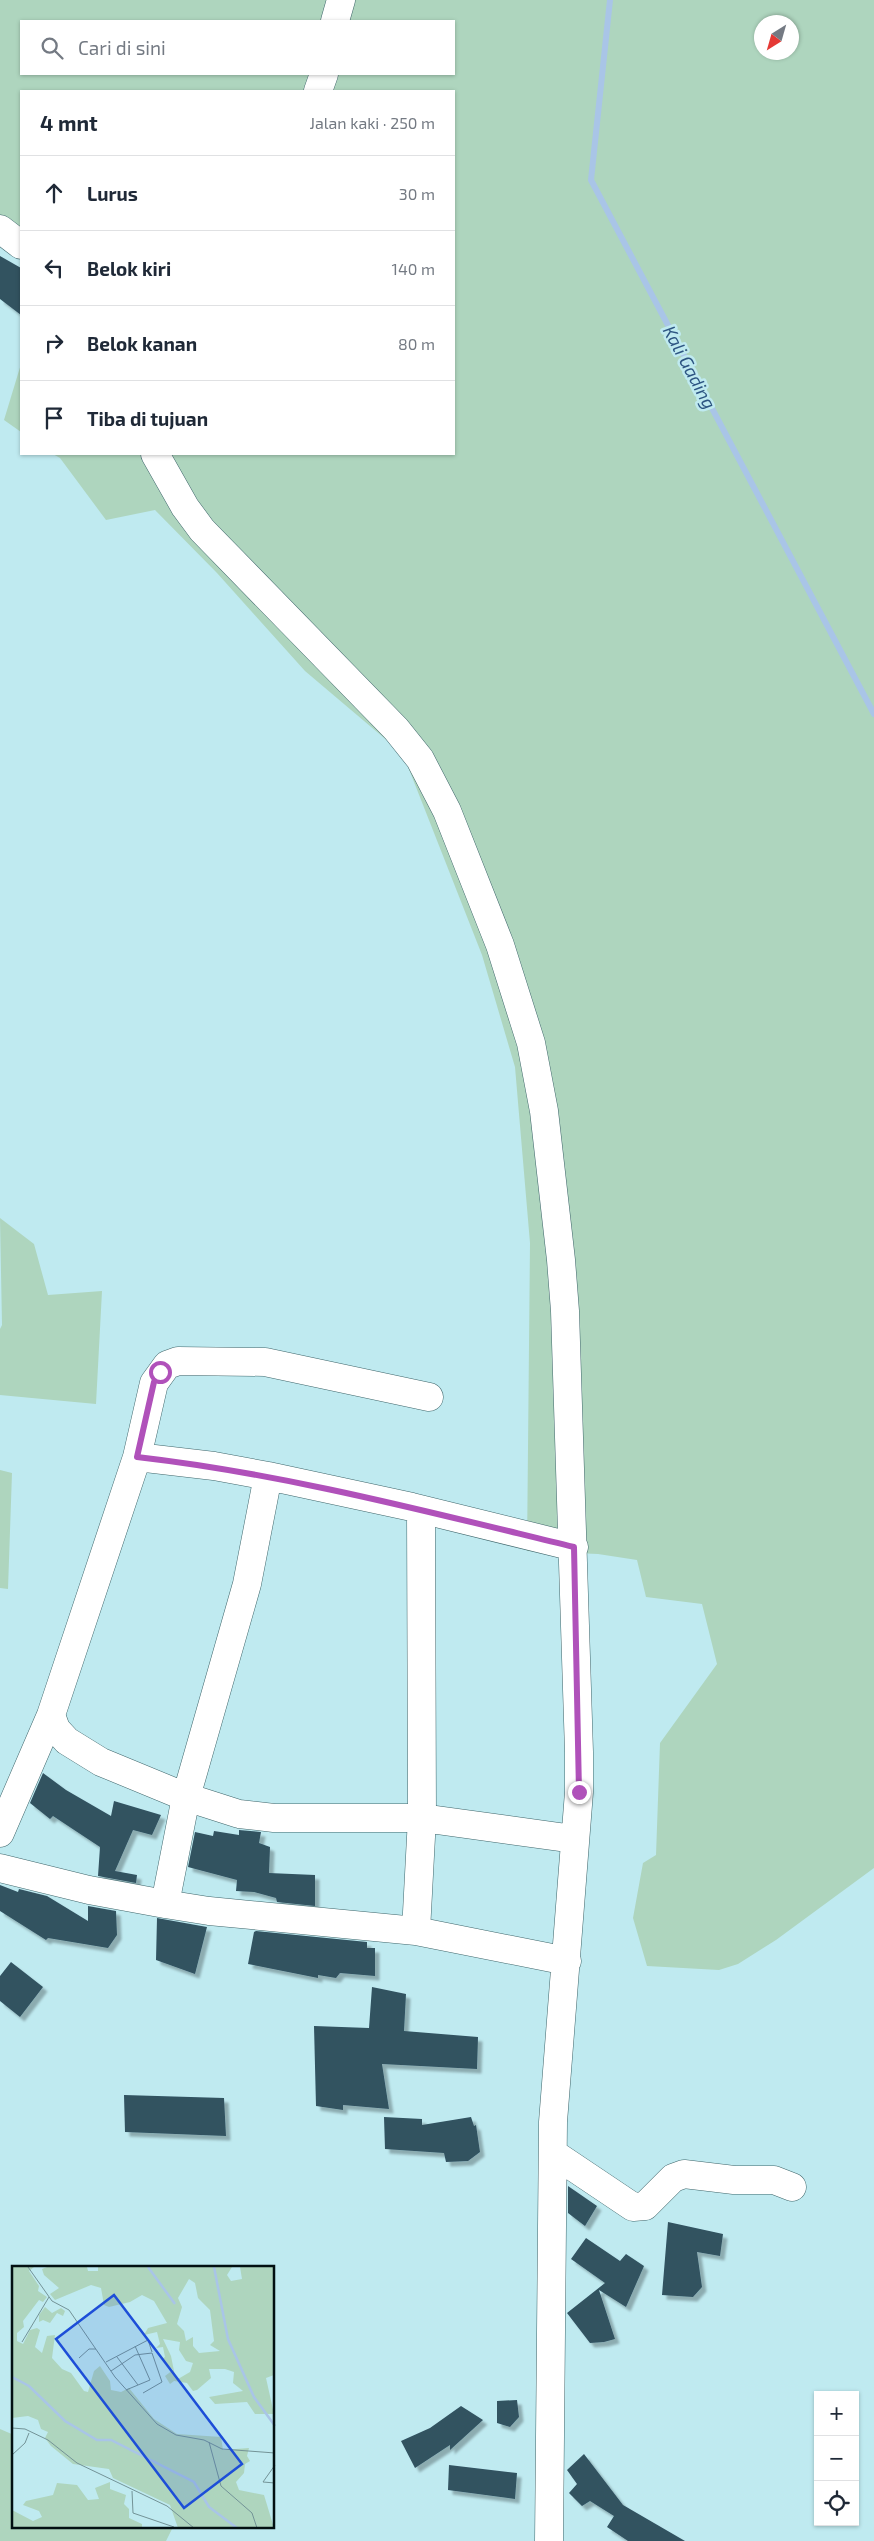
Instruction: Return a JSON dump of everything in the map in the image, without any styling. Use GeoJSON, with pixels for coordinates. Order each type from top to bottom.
{"type":"FeatureCollection","features":[{"type":"Feature","properties":{"kind":"street"},"geometry":{"type":"LineString","coordinates":[[335,20],[341,0]]}},
{"type":"Feature","properties":{"kind":"street"},"geometry":{"type":"LineString","coordinates":[[318,90],[324,75]]}},
{"type":"Feature","properties":{"kind":"street"},"geometry":{"type":"LineString","coordinates":[[0,229],[20,244]]}},
{"type":"Feature","properties":{"kind":"street"},"geometry":{"type":"LineString","coordinates":[[156,455],[185,507],[202,530],[396,729],[420,759],[448,811],[518,998],[531,1043],[544,1111],[562,1277],[574,1547],[579,1752],[579,1792],[574,1839],[567,1961],[556,2070],[549,2541]]}},
{"type":"Feature","properties":{"kind":"street"},"geometry":{"type":"LineString","coordinates":[[0,1833],[51,1714],[137,1457],[154,1382],[168,1365],[178,1361],[265,1362],[429,1397]]}},
{"type":"Feature","properties":{"kind":"street"},"geometry":{"type":"LineString","coordinates":[[137,1457],[214,1466],[268,1476],[422,1510],[574,1547]]}},
{"type":"Feature","properties":{"kind":"street"},"geometry":{"type":"LineString","coordinates":[[165,1904],[186,1797],[247,1584],[268,1476]]}},
{"type":"Feature","properties":{"kind":"street"},"geometry":{"type":"LineString","coordinates":[[416,1932],[422,1818],[422,1510]]}},
{"type":"Feature","properties":{"kind":"street"},"geometry":{"type":"LineString","coordinates":[[51,1714],[56,1729],[82,1752],[100,1762],[186,1797],[239,1814],[274,1818],[422,1818],[574,1839]]}},
{"type":"Feature","properties":{"kind":"street"},"geometry":{"type":"LineString","coordinates":[[0,1868],[89,1890],[210,1912],[416,1932],[567,1961]]}},
{"type":"Feature","properties":{"kind":"street"},"geometry":{"type":"LineString","coordinates":[[554,2154],[633,2207],[645,2206],[673,2178],[684,2174],[734,2180],[774,2180],[792,2187]]}},
{"type":"Feature","properties":{"kind":"green space"},"geometry":{"type":"Polygon","coordinates":[[[0,0],[874,0],[874,1868],[776,1940],[738,1964],[719,1970],[647,1966],[633,1918],[643,1863],[656,1855],[660,1743],[717,1664],[702,1604],[646,1597],[637,1560],[598,1554],[527,1551],[530,1243],[515,1067],[482,955],[403,754],[305,671],[217,573],[155,510],[106,520],[60,458],[55,455],[455,455],[455,90],[20,90],[20,236],[0,246],[0,0]]]}},
{"type":"Feature","properties":{"kind":"green space"},"geometry":{"type":"Polygon","coordinates":[[[20,367],[20,431],[4,420],[20,367]]]}},
{"type":"Feature","properties":{"kind":"green space"},"geometry":{"type":"Polygon","coordinates":[[[0,1218],[34,1244],[48,1295],[102,1291],[96,1404],[0,1395],[0,1329],[2,1325],[0,1218]]]}},
{"type":"Feature","properties":{"kind":"green space"},"geometry":{"type":"Polygon","coordinates":[[[0,1470],[12,1473],[8,1589],[0,1588],[0,1470]]]}},
{"type":"Feature","properties":{"kind":"green space"},"geometry":{"type":"Polygon","coordinates":[[[0,2429],[12,2434],[12,2528],[172,2528],[166,2541],[0,2541],[0,2429]]]}},
{"type":"Feature","properties":{"kind":"building"},"geometry":{"type":"Polygon","coordinates":[[[0,256],[20,267],[20,314],[0,299],[0,256]]]}},
{"type":"Feature","properties":{"kind":"building"},"geometry":{"type":"Polygon","coordinates":[[[43,1773],[66,1790],[111,1816],[114,1801],[161,1815],[152,1835],[133,1830],[115,1871],[137,1875],[136,1883],[98,1876],[100,1847],[53,1816],[50,1819],[30,1803],[43,1773]]]}},
{"type":"Feature","properties":{"kind":"building"},"geometry":{"type":"Polygon","coordinates":[[[239,1830],[261,1832],[259,1843],[270,1847],[269,1873],[315,1875],[315,1906],[277,1902],[276,1898],[254,1892],[236,1891],[237,1880],[188,1867],[195,1832],[213,1836],[214,1831],[239,1835],[239,1830]]]}},
{"type":"Feature","properties":{"kind":"building"},"geometry":{"type":"Polygon","coordinates":[[[0,1885],[18,1892],[19,1889],[47,1896],[88,1921],[88,1906],[116,1911],[117,1935],[108,1948],[48,1938],[46,1940],[0,1911],[0,1885]]]}},
{"type":"Feature","properties":{"kind":"building"},"geometry":{"type":"Polygon","coordinates":[[[157,1918],[207,1927],[195,1974],[156,1960],[157,1918]]]}},
{"type":"Feature","properties":{"kind":"building"},"geometry":{"type":"Polygon","coordinates":[[[254,1932],[367,1942],[367,1948],[375,1948],[375,1976],[340,1973],[336,1978],[318,1975],[318,1978],[248,1964],[254,1932]]]}},
{"type":"Feature","properties":{"kind":"building"},"geometry":{"type":"Polygon","coordinates":[[[11,1962],[43,1987],[20,2017],[0,2001],[0,1976],[11,1962]]]}},
{"type":"Feature","properties":{"kind":"building"},"geometry":{"type":"Polygon","coordinates":[[[372,1987],[406,1994],[404,2031],[478,2037],[477,2069],[382,2064],[389,2109],[343,2105],[343,2110],[316,2106],[314,2026],[369,2028],[372,1987]]]}},
{"type":"Feature","properties":{"kind":"building"},"geometry":{"type":"Polygon","coordinates":[[[124,2095],[224,2098],[226,2136],[125,2132],[124,2095]]]}},
{"type":"Feature","properties":{"kind":"building"},"geometry":{"type":"Polygon","coordinates":[[[384,2117],[422,2119],[422,2125],[471,2117],[474,2126],[476,2125],[480,2152],[468,2161],[446,2162],[444,2153],[385,2149],[384,2117]]]}},
{"type":"Feature","properties":{"kind":"building"},"geometry":{"type":"Polygon","coordinates":[[[568,2186],[597,2206],[585,2226],[568,2213],[568,2186]]]}},
{"type":"Feature","properties":{"kind":"building"},"geometry":{"type":"Polygon","coordinates":[[[668,2222],[723,2234],[720,2256],[697,2252],[702,2287],[693,2297],[662,2295],[668,2222]]]}},
{"type":"Feature","properties":{"kind":"building"},"geometry":{"type":"Polygon","coordinates":[[[586,2238],[620,2261],[626,2254],[644,2266],[626,2307],[599,2290],[615,2339],[604,2342],[590,2343],[567,2313],[605,2283],[571,2259],[586,2238]]]}},
{"type":"Feature","properties":{"kind":"building"},"geometry":{"type":"Polygon","coordinates":[[[517,2400],[519,2417],[510,2427],[497,2423],[497,2401],[517,2400]]]}},
{"type":"Feature","properties":{"kind":"building"},"geometry":{"type":"Polygon","coordinates":[[[461,2406],[483,2420],[450,2450],[450,2445],[415,2468],[401,2441],[430,2428],[461,2406]]]}},
{"type":"Feature","properties":{"kind":"building"},"geometry":{"type":"Polygon","coordinates":[[[584,2454],[623,2505],[685,2541],[628,2541],[607,2527],[614,2516],[590,2501],[582,2506],[569,2493],[577,2484],[567,2470],[584,2454]]]}},
{"type":"Feature","properties":{"kind":"building"},"geometry":{"type":"Polygon","coordinates":[[[449,2465],[517,2473],[515,2499],[448,2490],[449,2465]]]}},
{"type":"Feature","properties":{"kind":"waterway","name":"Kali Gading"},"geometry":{"type":"LineString","coordinates":[[610,0],[591,180],[874,714]]}},
{"type":"Feature","properties":{"kind":"route"},"geometry":{"type":"LineString","coordinates":[[160,1372],[154,1382],[137,1457],[214,1466],[268,1476],[412,1507],[574,1547],[579,1792]]}}]}
